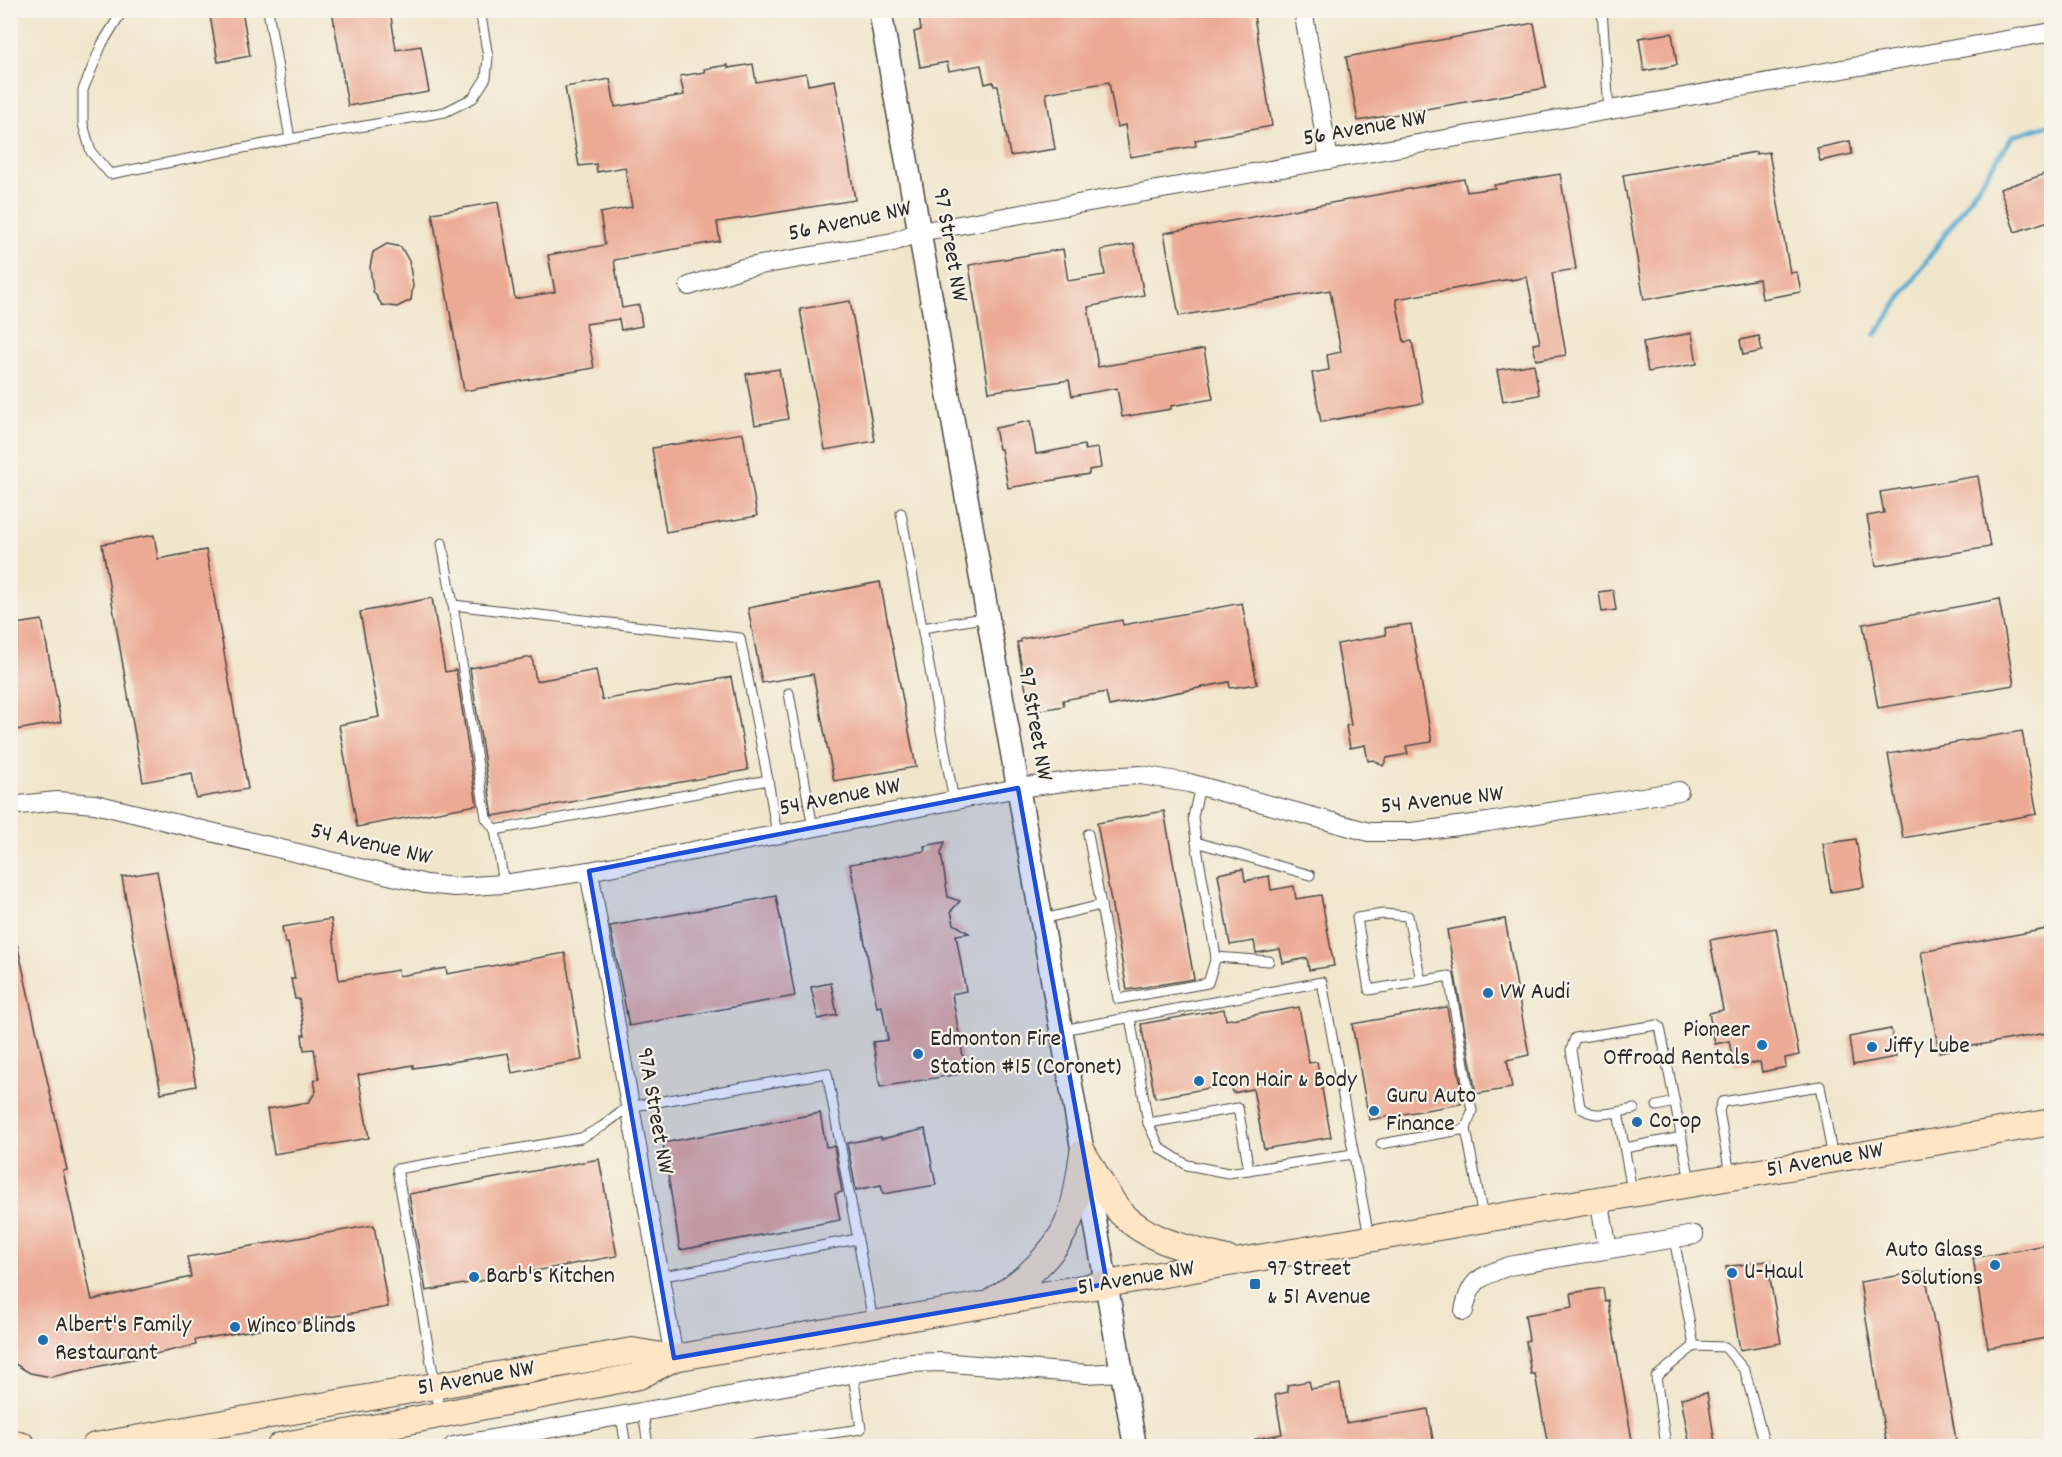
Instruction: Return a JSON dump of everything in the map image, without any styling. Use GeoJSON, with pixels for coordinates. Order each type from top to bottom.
{"type":"FeatureCollection","features":[{"type":"Feature","properties":{"kind":"main road","name":"51 Avenue NW"},"geometry":{"type":"LineString","coordinates":[[282,1446],[639,1376],[674,1358],[2052,1122]]}},
{"type":"Feature","properties":{"kind":"main road"},"geometry":{"type":"LineString","coordinates":[[1083,1154],[1120,1212],[1141,1229],[1164,1242],[1236,1261]]}},
{"type":"Feature","properties":{"kind":"main road"},"geometry":{"type":"LineString","coordinates":[[988,1304],[1009,1291],[1056,1244],[1071,1215],[1083,1154]]}},
{"type":"Feature","properties":{"kind":"main road","name":"51 Avenue NW"},"geometry":{"type":"LineString","coordinates":[[95,1446],[632,1351],[674,1358]]}},
{"type":"Feature","properties":{"kind":"main road"},"geometry":{"type":"LineString","coordinates":[[10,1443],[23,1446]]}},
{"type":"Feature","properties":{"kind":"street","name":"97 Street NW"},"geometry":{"type":"LineString","coordinates":[[880,10],[1135,1446]]}},
{"type":"Feature","properties":{"kind":"street"},"geometry":{"type":"LineString","coordinates":[[1303,10],[1329,160]]}},
{"type":"Feature","properties":{"kind":"street","name":"56 Avenue NW"},"geometry":{"type":"LineString","coordinates":[[690,286],[743,268],[893,242],[919,232],[2052,32]]}},
{"type":"Feature","properties":{"kind":"street","name":"54 Avenue NW"},"geometry":{"type":"LineString","coordinates":[[10,806],[57,801],[94,804],[426,884],[455,886],[504,884],[589,871],[1018,788],[1102,777],[1141,775],[1200,786],[1369,832],[1412,832],[1488,822],[1679,790]]}},
{"type":"Feature","properties":{"kind":"street","name":"97A Street NW"},"geometry":{"type":"LineString","coordinates":[[589,871],[628,1107],[674,1358]]}},
{"type":"Feature","properties":{"kind":"street"},"geometry":{"type":"LineString","coordinates":[[1599,1199],[1608,1249]]}},
{"type":"Feature","properties":{"kind":"street"},"geometry":{"type":"LineString","coordinates":[[1464,1311],[1467,1294],[1480,1277],[1509,1266],[1694,1235]]}},
{"type":"Feature","properties":{"kind":"street"},"geometry":{"type":"LineString","coordinates":[[453,1446],[496,1443],[621,1416],[911,1363],[940,1362],[1087,1374],[1121,1372]]}},
{"type":"Feature","properties":{"kind":"street","name":"51 Avenue NW"},"geometry":{"type":"LineString","coordinates":[[278,1414],[282,1446]]}},
{"type":"Feature","properties":{"kind":"lane"},"geometry":{"type":"LineString","coordinates":[[123,10],[102,44],[84,90],[82,124],[91,152],[111,174],[445,112],[473,98],[486,78],[488,57],[480,10]]}},
{"type":"Feature","properties":{"kind":"lane"},"geometry":{"type":"LineString","coordinates":[[268,10],[291,139]]}},
{"type":"Feature","properties":{"kind":"lane"},"geometry":{"type":"LineString","coordinates":[[1602,10],[1609,110]]}},
{"type":"Feature","properties":{"kind":"lane"},"geometry":{"type":"LineString","coordinates":[[902,513],[954,801]]}},
{"type":"Feature","properties":{"kind":"lane"},"geometry":{"type":"LineString","coordinates":[[442,543],[486,818],[495,830],[504,884]]}},
{"type":"Feature","properties":{"kind":"lane"},"geometry":{"type":"LineString","coordinates":[[453,605],[740,638],[777,835]]}},
{"type":"Feature","properties":{"kind":"lane"},"geometry":{"type":"LineString","coordinates":[[923,628],[988,617]]}},
{"type":"Feature","properties":{"kind":"lane"},"geometry":{"type":"LineString","coordinates":[[789,693],[813,828]]}},
{"type":"Feature","properties":{"kind":"lane"},"geometry":{"type":"LineString","coordinates":[[495,830],[768,780]]}},
{"type":"Feature","properties":{"kind":"lane"},"geometry":{"type":"LineString","coordinates":[[1088,834],[1118,999],[1208,983],[1216,957],[1193,817],[1200,786]]}},
{"type":"Feature","properties":{"kind":"lane"},"geometry":{"type":"LineString","coordinates":[[1196,842],[1310,875]]}},
{"type":"Feature","properties":{"kind":"lane"},"geometry":{"type":"LineString","coordinates":[[1041,919],[1101,905]]}},
{"type":"Feature","properties":{"kind":"lane"},"geometry":{"type":"LineString","coordinates":[[1420,981],[1408,916],[1383,914],[1357,918],[1370,990],[1449,976],[1472,1111],[1466,1129],[1483,1219]]}},
{"type":"Feature","properties":{"kind":"lane"},"geometry":{"type":"LineString","coordinates":[[1216,957],[1269,961]]}},
{"type":"Feature","properties":{"kind":"lane"},"geometry":{"type":"LineString","coordinates":[[1061,1030],[1322,982],[1370,1239]]}},
{"type":"Feature","properties":{"kind":"lane"},"geometry":{"type":"LineString","coordinates":[[1130,1017],[1148,1123],[1160,1148],[1187,1165],[1228,1173],[1353,1154]]}},
{"type":"Feature","properties":{"kind":"lane"},"geometry":{"type":"LineString","coordinates":[[1635,1109],[1594,1114],[1580,1107],[1571,1050],[1575,1038],[1657,1025],[1660,1027],[1690,1184]]}},
{"type":"Feature","properties":{"kind":"lane"},"geometry":{"type":"LineString","coordinates":[[441,1415],[397,1169],[581,1138],[603,1126],[628,1107],[827,1073],[873,1324]]}},
{"type":"Feature","properties":{"kind":"lane"},"geometry":{"type":"LineString","coordinates":[[1730,1177],[1719,1111],[1722,1102],[1820,1086],[1833,1160]]}},
{"type":"Feature","properties":{"kind":"lane"},"geometry":{"type":"LineString","coordinates":[[1657,1106],[1675,1102]]}},
{"type":"Feature","properties":{"kind":"lane"},"geometry":{"type":"LineString","coordinates":[[1148,1123],[1238,1108],[1250,1170]]}},
{"type":"Feature","properties":{"kind":"lane"},"geometry":{"type":"LineString","coordinates":[[1618,1112],[1632,1194]]}},
{"type":"Feature","properties":{"kind":"lane"},"geometry":{"type":"LineString","coordinates":[[1381,1144],[1466,1129]]}},
{"type":"Feature","properties":{"kind":"lane"},"geometry":{"type":"LineString","coordinates":[[1625,1148],[1682,1137]]}},
{"type":"Feature","properties":{"kind":"lane"},"geometry":{"type":"LineString","coordinates":[[1674,1238],[1694,1346]]}},
{"type":"Feature","properties":{"kind":"lane"},"geometry":{"type":"LineString","coordinates":[[659,1276],[857,1239]]}},
{"type":"Feature","properties":{"kind":"lane"},"geometry":{"type":"LineString","coordinates":[[1666,1446],[1656,1377],[1694,1346],[1725,1347],[1745,1371],[1765,1446]]}},
{"type":"Feature","properties":{"kind":"lane"},"geometry":{"type":"LineString","coordinates":[[742,1446],[861,1429],[853,1374]]}},
{"type":"Feature","properties":{"kind":"lane"},"geometry":{"type":"LineString","coordinates":[[643,1412],[648,1446]]}},
{"type":"Feature","properties":{"kind":"lane"},"geometry":{"type":"LineString","coordinates":[[621,1416],[626,1446]]}},
{"type":"Feature","properties":{"kind":"highlighted area"},"geometry":{"type":"Polygon","coordinates":[[[1018,788],[1107,1284],[674,1358],[589,871],[1018,788]]]}},
{"type":"Feature","properties":{"kind":"building"},"geometry":{"type":"Polygon","coordinates":[[[209,10],[242,10],[250,56],[218,62],[209,10]]]}},
{"type":"Feature","properties":{"kind":"building"},"geometry":{"type":"Polygon","coordinates":[[[332,10],[390,10],[396,50],[421,46],[429,92],[348,106],[332,10]]]}},
{"type":"Feature","properties":{"kind":"building"},"geometry":{"type":"Polygon","coordinates":[[[918,10],[1253,10],[1272,126],[1195,140],[1196,146],[1130,157],[1125,125],[1117,127],[1109,82],[1046,93],[1055,149],[1010,156],[998,86],[994,86],[993,82],[985,84],[981,65],[949,71],[947,62],[920,67],[914,32],[921,30],[918,10]]]}},
{"type":"Feature","properties":{"kind":"building"},"geometry":{"type":"Polygon","coordinates":[[[1534,23],[1546,88],[1358,121],[1346,57],[1534,23]]]}},
{"type":"Feature","properties":{"kind":"building"},"geometry":{"type":"Polygon","coordinates":[[[1672,33],[1677,65],[1644,71],[1639,38],[1672,33]]]}},
{"type":"Feature","properties":{"kind":"building"},"geometry":{"type":"Polygon","coordinates":[[[753,64],[756,82],[806,73],[808,85],[835,80],[855,200],[717,222],[720,241],[614,260],[622,308],[639,305],[642,326],[621,330],[619,319],[586,324],[594,368],[464,391],[432,213],[498,202],[515,299],[555,292],[548,255],[605,245],[600,213],[632,207],[625,167],[597,172],[596,164],[579,166],[565,87],[610,79],[615,107],[684,95],[680,76],[728,65],[728,68],[753,64]]]}},
{"type":"Feature","properties":{"kind":"building"},"geometry":{"type":"Polygon","coordinates":[[[1850,141],[1852,154],[1820,161],[1817,148],[1850,141]]]}},
{"type":"Feature","properties":{"kind":"building"},"geometry":{"type":"Polygon","coordinates":[[[1756,152],[1756,154],[1769,152],[1790,273],[1797,272],[1801,292],[1762,299],[1759,279],[1644,300],[1623,175],[1756,152]]]}},
{"type":"Feature","properties":{"kind":"building"},"geometry":{"type":"Polygon","coordinates":[[[2048,173],[2052,182],[2052,220],[2015,232],[2000,189],[2048,173]]]}},
{"type":"Feature","properties":{"kind":"building"},"geometry":{"type":"Polygon","coordinates":[[[1560,174],[1576,269],[1552,273],[1566,355],[1536,360],[1533,344],[1540,343],[1527,277],[1396,299],[1404,342],[1412,341],[1423,403],[1321,422],[1312,373],[1329,370],[1327,355],[1341,352],[1330,290],[1179,316],[1164,233],[1464,179],[1467,192],[1560,174]]]}},
{"type":"Feature","properties":{"kind":"building"},"geometry":{"type":"Polygon","coordinates":[[[387,244],[401,247],[409,261],[413,285],[411,300],[397,307],[382,305],[373,291],[370,267],[373,252],[387,244]]]}},
{"type":"Feature","properties":{"kind":"building"},"geometry":{"type":"Polygon","coordinates":[[[1134,244],[1144,295],[1088,307],[1098,367],[1204,349],[1213,399],[1122,417],[1117,388],[1072,396],[1069,380],[989,392],[969,265],[1063,249],[1068,281],[1105,275],[1101,250],[1134,244]]]}},
{"type":"Feature","properties":{"kind":"building"},"geometry":{"type":"Polygon","coordinates":[[[850,301],[875,441],[825,450],[800,309],[850,301]]]}},
{"type":"Feature","properties":{"kind":"building"},"geometry":{"type":"Polygon","coordinates":[[[1692,333],[1697,364],[1648,372],[1643,342],[1692,333]]]}},
{"type":"Feature","properties":{"kind":"building"},"geometry":{"type":"Polygon","coordinates":[[[1759,336],[1762,351],[1743,355],[1740,340],[1759,336]]]}},
{"type":"Feature","properties":{"kind":"building"},"geometry":{"type":"Polygon","coordinates":[[[1534,364],[1539,395],[1503,401],[1497,370],[1534,364]]]}},
{"type":"Feature","properties":{"kind":"building"},"geometry":{"type":"Polygon","coordinates":[[[779,369],[788,419],[755,425],[746,374],[779,369]]]}},
{"type":"Feature","properties":{"kind":"building"},"geometry":{"type":"Polygon","coordinates":[[[1030,421],[1036,454],[1084,445],[1085,450],[1098,448],[1101,468],[1089,470],[1089,474],[1008,488],[995,428],[1030,421]]]}},
{"type":"Feature","properties":{"kind":"building"},"geometry":{"type":"Polygon","coordinates":[[[743,433],[757,516],[666,532],[652,448],[743,433]]]}},
{"type":"Feature","properties":{"kind":"building"},"geometry":{"type":"Polygon","coordinates":[[[1978,476],[1990,547],[1876,566],[1867,516],[1884,513],[1880,492],[1978,476]]]}},
{"type":"Feature","properties":{"kind":"building"},"geometry":{"type":"Polygon","coordinates":[[[154,535],[158,559],[206,550],[248,789],[196,798],[192,773],[143,782],[102,544],[154,535]]]}},
{"type":"Feature","properties":{"kind":"building"},"geometry":{"type":"Polygon","coordinates":[[[880,582],[916,767],[834,781],[813,674],[762,683],[748,608],[880,582]]]}},
{"type":"Feature","properties":{"kind":"building"},"geometry":{"type":"Polygon","coordinates":[[[1613,590],[1616,610],[1602,612],[1599,592],[1613,590]]]}},
{"type":"Feature","properties":{"kind":"building"},"geometry":{"type":"Polygon","coordinates":[[[432,598],[445,672],[456,670],[477,805],[357,827],[339,725],[379,717],[360,612],[432,598]]]}},
{"type":"Feature","properties":{"kind":"building"},"geometry":{"type":"Polygon","coordinates":[[[1999,599],[2014,685],[1878,708],[1863,624],[1999,599]]]}},
{"type":"Feature","properties":{"kind":"building"},"geometry":{"type":"Polygon","coordinates":[[[1242,603],[1257,684],[1230,688],[1229,682],[1109,706],[1106,692],[1063,700],[1064,706],[1030,712],[1017,642],[1021,642],[1021,639],[1122,620],[1123,625],[1242,603]]]}},
{"type":"Feature","properties":{"kind":"building"},"geometry":{"type":"Polygon","coordinates":[[[42,620],[61,722],[10,731],[10,625],[42,620]]]}},
{"type":"Feature","properties":{"kind":"building"},"geometry":{"type":"Polygon","coordinates":[[[1411,624],[1432,742],[1406,746],[1408,754],[1387,758],[1383,766],[1374,760],[1368,761],[1365,745],[1350,748],[1346,726],[1351,725],[1337,644],[1386,635],[1385,628],[1411,624]]]}},
{"type":"Feature","properties":{"kind":"building"},"geometry":{"type":"Polygon","coordinates":[[[532,657],[536,681],[596,670],[602,700],[731,677],[748,770],[493,816],[470,668],[532,657]]]}},
{"type":"Feature","properties":{"kind":"building"},"geometry":{"type":"Polygon","coordinates":[[[2022,731],[2037,814],[1903,838],[1888,754],[2022,731]]]}},
{"type":"Feature","properties":{"kind":"building"},"geometry":{"type":"Polygon","coordinates":[[[1164,811],[1194,979],[1127,990],[1097,823],[1164,811]]]}},
{"type":"Feature","properties":{"kind":"building"},"geometry":{"type":"Polygon","coordinates":[[[1856,839],[1864,887],[1831,892],[1823,844],[1856,839]]]}},
{"type":"Feature","properties":{"kind":"building"},"geometry":{"type":"Polygon","coordinates":[[[945,842],[941,853],[948,897],[960,901],[951,911],[954,924],[969,933],[956,935],[966,991],[952,994],[966,1073],[880,1087],[873,1042],[888,1040],[882,1006],[877,1007],[850,864],[925,851],[924,846],[945,842]]]}},
{"type":"Feature","properties":{"kind":"building"},"geometry":{"type":"Polygon","coordinates":[[[1243,869],[1245,881],[1269,876],[1271,890],[1294,886],[1296,899],[1321,895],[1334,966],[1309,970],[1307,958],[1283,963],[1280,949],[1256,953],[1254,941],[1230,945],[1218,874],[1243,869]]]}},
{"type":"Feature","properties":{"kind":"building"},"geometry":{"type":"Polygon","coordinates":[[[157,871],[196,1086],[161,1093],[122,877],[157,871]]]}},
{"type":"Feature","properties":{"kind":"building"},"geometry":{"type":"Polygon","coordinates":[[[776,896],[795,996],[629,1026],[610,926],[776,896]]]}},
{"type":"Feature","properties":{"kind":"building"},"geometry":{"type":"Polygon","coordinates":[[[331,919],[339,980],[398,970],[399,976],[446,968],[447,974],[565,953],[582,1060],[512,1073],[508,1053],[413,1068],[413,1065],[358,1075],[369,1138],[274,1154],[267,1109],[309,1102],[316,1091],[314,1080],[319,1079],[314,1049],[304,1050],[302,1035],[305,1035],[299,999],[295,999],[291,979],[295,979],[288,943],[285,943],[282,927],[331,919]]]}},
{"type":"Feature","properties":{"kind":"building","name":"VW Audi"},"geometry":{"type":"Polygon","coordinates":[[[1505,919],[1529,1055],[1507,1060],[1512,1088],[1476,1094],[1447,930],[1505,919]]]}},
{"type":"Feature","properties":{"kind":"building"},"geometry":{"type":"Polygon","coordinates":[[[1776,928],[1799,1055],[1785,1058],[1786,1067],[1762,1072],[1760,1062],[1734,1066],[1729,1041],[1715,1044],[1709,1013],[1723,1010],[1710,940],[1776,928]]]}},
{"type":"Feature","properties":{"kind":"building"},"geometry":{"type":"Polygon","coordinates":[[[2052,928],[2052,1032],[1939,1052],[1921,952],[2052,928]]]}},
{"type":"Feature","properties":{"kind":"building"},"geometry":{"type":"Polygon","coordinates":[[[10,943],[17,943],[67,1170],[63,1171],[92,1300],[191,1277],[187,1257],[374,1225],[388,1307],[195,1340],[196,1345],[51,1377],[30,1373],[10,1361],[10,943]]]}},
{"type":"Feature","properties":{"kind":"building"},"geometry":{"type":"Polygon","coordinates":[[[831,983],[837,1015],[818,1019],[811,987],[831,983]]]}},
{"type":"Feature","properties":{"kind":"building"},"geometry":{"type":"Polygon","coordinates":[[[1299,1007],[1309,1063],[1317,1062],[1331,1137],[1264,1149],[1253,1089],[1233,1093],[1231,1084],[1155,1098],[1141,1024],[1224,1009],[1226,1020],[1299,1007]]]}},
{"type":"Feature","properties":{"kind":"building"},"geometry":{"type":"Polygon","coordinates":[[[1447,1007],[1463,1096],[1460,1097],[1461,1104],[1369,1120],[1352,1024],[1447,1007]]]}},
{"type":"Feature","properties":{"kind":"building","name":"Jiffy Lube"},"geometry":{"type":"Polygon","coordinates":[[[1891,1029],[1896,1057],[1853,1065],[1849,1037],[1891,1029]]]}},
{"type":"Feature","properties":{"kind":"building"},"geometry":{"type":"Polygon","coordinates":[[[820,1113],[826,1147],[834,1146],[842,1192],[835,1194],[840,1220],[680,1250],[663,1143],[820,1113]]]}},
{"type":"Feature","properties":{"kind":"building"},"geometry":{"type":"Polygon","coordinates":[[[925,1129],[936,1185],[883,1194],[881,1185],[856,1190],[847,1143],[881,1137],[881,1139],[925,1129]]]}},
{"type":"Feature","properties":{"kind":"building"},"geometry":{"type":"Polygon","coordinates":[[[599,1159],[617,1256],[426,1291],[409,1194],[599,1159]]]}},
{"type":"Feature","properties":{"kind":"building"},"geometry":{"type":"Polygon","coordinates":[[[2052,1244],[2052,1337],[1988,1348],[1973,1258],[2052,1244]]]}},
{"type":"Feature","properties":{"kind":"building"},"geometry":{"type":"Polygon","coordinates":[[[1767,1261],[1781,1343],[1740,1350],[1726,1267],[1767,1261]]]}},
{"type":"Feature","properties":{"kind":"building"},"geometry":{"type":"Polygon","coordinates":[[[1925,1271],[1957,1446],[1887,1446],[1860,1282],[1925,1271]]]}},
{"type":"Feature","properties":{"kind":"building"},"geometry":{"type":"Polygon","coordinates":[[[1603,1288],[1605,1301],[1608,1300],[1633,1446],[1548,1446],[1535,1374],[1531,1374],[1525,1315],[1573,1307],[1571,1293],[1603,1288]]]}},
{"type":"Feature","properties":{"kind":"building"},"geometry":{"type":"Polygon","coordinates":[[[1309,1381],[1311,1389],[1340,1384],[1346,1423],[1428,1409],[1434,1446],[1255,1446],[1255,1439],[1282,1434],[1275,1395],[1288,1392],[1287,1385],[1309,1381]]]}},
{"type":"Feature","properties":{"kind":"building"},"geometry":{"type":"Polygon","coordinates":[[[1707,1393],[1715,1443],[1690,1446],[1681,1398],[1707,1393]]]}},
{"type":"Feature","properties":{"kind":"waterway"},"geometry":{"type":"LineString","coordinates":[[1876,334],[2013,136],[2052,124]]}},
{"type":"Feature","properties":{"kind":"place","name":"VW Audi"},"geometry":{"type":"Point","coordinates":[1488,993]}},
{"type":"Feature","properties":{"kind":"place","name":"Pioneer Offroad Rentals"},"geometry":{"type":"Point","coordinates":[1762,1045]}},
{"type":"Feature","properties":{"kind":"place","name":"Jiffy Lube"},"geometry":{"type":"Point","coordinates":[1872,1047]}},
{"type":"Feature","properties":{"kind":"place","name":"Edmonton Fire Station #15 (Coronet)"},"geometry":{"type":"Point","coordinates":[918,1054]}},
{"type":"Feature","properties":{"kind":"place","name":"Icon Hair & Body"},"geometry":{"type":"Point","coordinates":[1199,1081]}},
{"type":"Feature","properties":{"kind":"place","name":"Guru Auto Finance"},"geometry":{"type":"Point","coordinates":[1374,1111]}},
{"type":"Feature","properties":{"kind":"place","name":"Co-op"},"geometry":{"type":"Point","coordinates":[1637,1122]}},
{"type":"Feature","properties":{"kind":"place","name":"Auto Glass Solutions"},"geometry":{"type":"Point","coordinates":[1995,1265]}},
{"type":"Feature","properties":{"kind":"place","name":"U-Haul"},"geometry":{"type":"Point","coordinates":[1732,1273]}},
{"type":"Feature","properties":{"kind":"place","name":"Barb's Kitchen"},"geometry":{"type":"Point","coordinates":[474,1277]}},
{"type":"Feature","properties":{"kind":"place","name":"97 Street & 51 Avenue"},"geometry":{"type":"Point","coordinates":[1255,1284]}},
{"type":"Feature","properties":{"kind":"place","name":"Winco Blinds"},"geometry":{"type":"Point","coordinates":[235,1327]}},
{"type":"Feature","properties":{"kind":"place","name":"Albert's Family Restaurant"},"geometry":{"type":"Point","coordinates":[43,1340]}}]}
